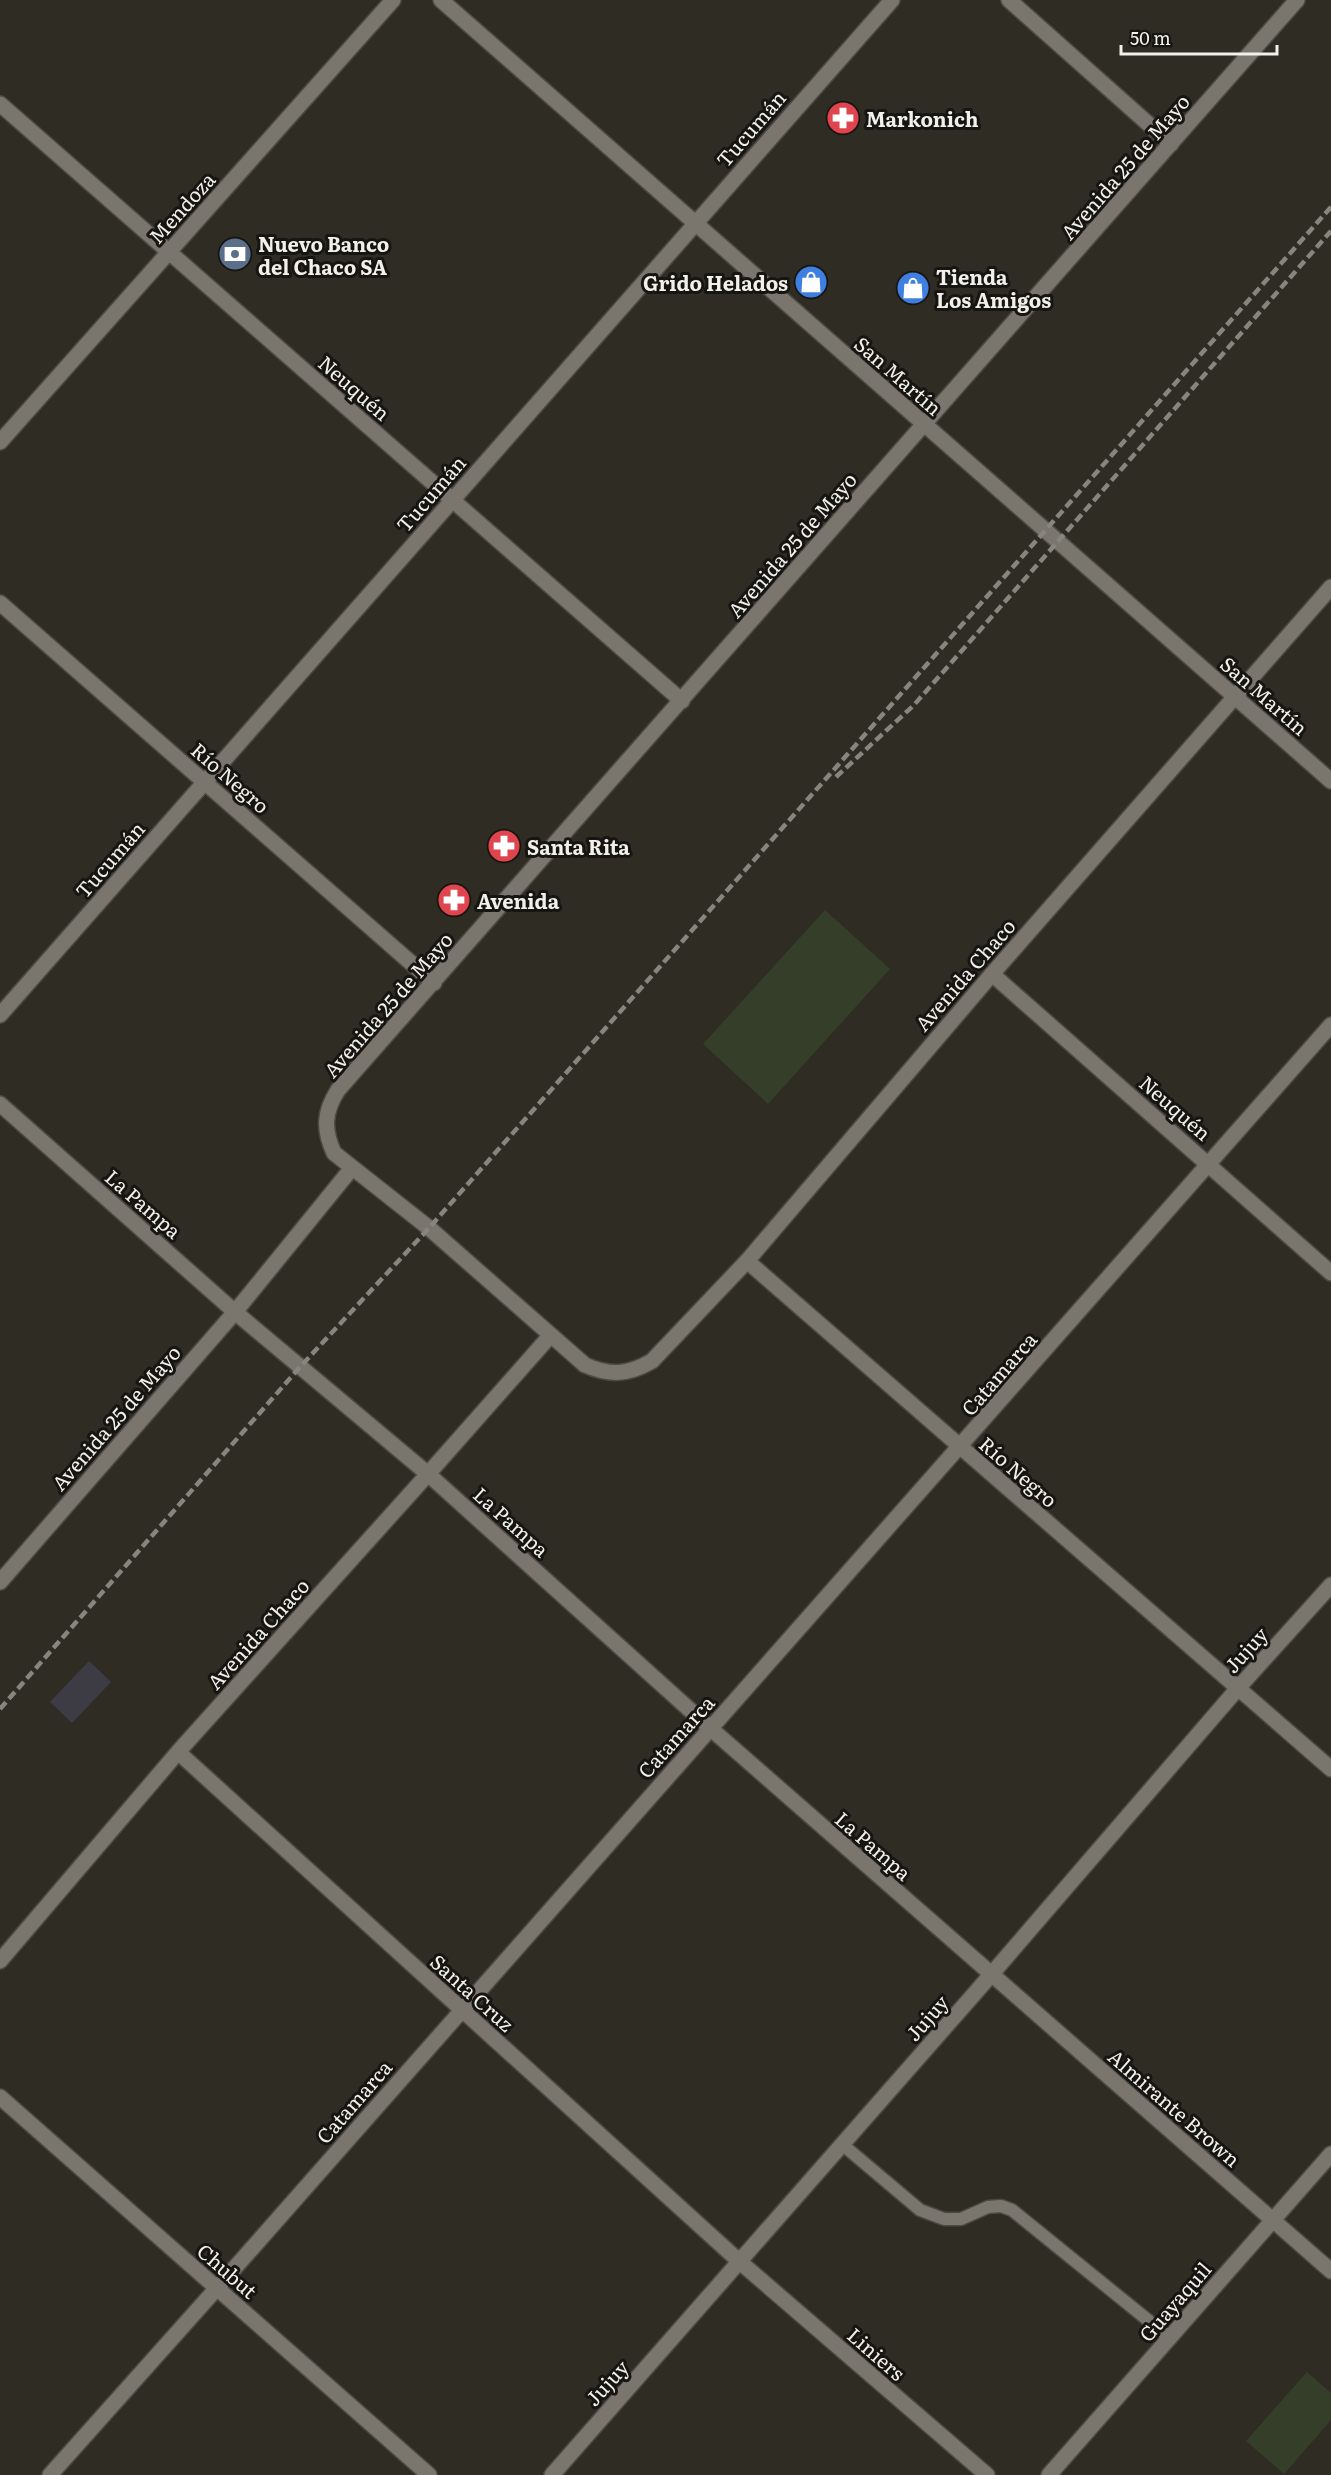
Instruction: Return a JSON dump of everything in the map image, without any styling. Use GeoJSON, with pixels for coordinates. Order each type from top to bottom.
{"type":"FeatureCollection","features":[{"type":"Feature","properties":{"kind":"street","name":"Mendoza"},"geometry":{"type":"LineString","coordinates":[[0,442],[393,0]]}},
{"type":"Feature","properties":{"kind":"street","name":"San Martín"},"geometry":{"type":"LineString","coordinates":[[441,0],[1331,781]]}},
{"type":"Feature","properties":{"kind":"street","name":"Tucumán"},"geometry":{"type":"LineString","coordinates":[[0,1015],[892,0]]}},
{"type":"Feature","properties":{"kind":"street"},"geometry":{"type":"LineString","coordinates":[[1009,0],[1171,144]]}},
{"type":"Feature","properties":{"kind":"street","name":"Avenida 25 de Mayo"},"geometry":{"type":"LineString","coordinates":[[0,1582],[235,1312],[352,1168],[334,1153],[327,1138],[325,1121],[329,1105],[338,1090],[1297,0]]}},
{"type":"Feature","properties":{"kind":"street","name":"Neuquén"},"geometry":{"type":"LineString","coordinates":[[0,104],[681,701]]}},
{"type":"Feature","properties":{"kind":"street","name":"Avenida Chaco"},"geometry":{"type":"LineString","coordinates":[[0,1961],[178,1752],[550,1336],[585,1365],[601,1372],[619,1374],[636,1370],[652,1361],[747,1261],[992,974],[1331,587]]}},
{"type":"Feature","properties":{"kind":"street","name":"Río Negro"},"geometry":{"type":"LineString","coordinates":[[0,603],[434,983]]}},
{"type":"Feature","properties":{"kind":"street","name":"Neuquén"},"geometry":{"type":"LineString","coordinates":[[992,974],[1331,1273]]}},
{"type":"Feature","properties":{"kind":"street","name":"Catamarca"},"geometry":{"type":"LineString","coordinates":[[50,2475],[960,1448],[1331,1025]]}},
{"type":"Feature","properties":{"kind":"street","name":"La Pampa"},"geometry":{"type":"LineString","coordinates":[[0,1104],[235,1312],[428,1474],[990,1976]]}},
{"type":"Feature","properties":{"kind":"street"},"geometry":{"type":"LineString","coordinates":[[352,1168],[429,1228],[550,1336]]}},
{"type":"Feature","properties":{"kind":"street","name":"Río Negro"},"geometry":{"type":"LineString","coordinates":[[747,1261],[1331,1769]]}},
{"type":"Feature","properties":{"kind":"street","name":"Jujuy"},"geometry":{"type":"LineString","coordinates":[[552,2475],[843,2145],[1239,1687],[1331,1585]]}},
{"type":"Feature","properties":{"kind":"street","name":"Santa Cruz"},"geometry":{"type":"LineString","coordinates":[[178,1752],[740,2262]]}},
{"type":"Feature","properties":{"kind":"street","name":"Almirante Brown"},"geometry":{"type":"LineString","coordinates":[[990,1976],[1331,2271]]}},
{"type":"Feature","properties":{"kind":"street","name":"Chubut"},"geometry":{"type":"LineString","coordinates":[[0,2097],[429,2475]]}},
{"type":"Feature","properties":{"kind":"street","name":"Guayaquil"},"geometry":{"type":"LineString","coordinates":[[1049,2475],[1331,2154]]}},
{"type":"Feature","properties":{"kind":"street","name":"Liniers"},"geometry":{"type":"LineString","coordinates":[[740,2262],[987,2475]]}},
{"type":"Feature","properties":{"kind":"lane"},"geometry":{"type":"LineString","coordinates":[[843,2145],[920,2210],[944,2219],[961,2219],[988,2207],[1001,2206],[1012,2210],[1170,2338]]}},
{"type":"Feature","properties":{"kind":"green space"},"geometry":{"type":"Polygon","coordinates":[[[825,910],[890,969],[768,1104],[703,1044],[825,910]]]}},
{"type":"Feature","properties":{"kind":"green space"},"geometry":{"type":"Polygon","coordinates":[[[1307,2372],[1331,2393],[1331,2420],[1284,2474],[1246,2441],[1307,2372]]]}},
{"type":"Feature","properties":{"kind":"building"},"geometry":{"type":"Polygon","coordinates":[[[89,1661],[111,1682],[72,1723],[50,1702],[89,1661]]]}},
{"type":"Feature","properties":{"kind":"railway"},"geometry":{"type":"LineString","coordinates":[[0,1709],[300,1367],[429,1228],[1331,207]]}},
{"type":"Feature","properties":{"kind":"railway"},"geometry":{"type":"LineString","coordinates":[[836,777],[914,705],[1331,231]]}},
{"type":"Feature","properties":{"kind":"place","name":"Markonich"},"geometry":{"type":"Point","coordinates":[843,118]}},
{"type":"Feature","properties":{"kind":"place","name":"Nuevo Banco del Chaco SA"},"geometry":{"type":"Point","coordinates":[235,254]}},
{"type":"Feature","properties":{"kind":"place","name":"Grido Helados"},"geometry":{"type":"Point","coordinates":[811,282]}},
{"type":"Feature","properties":{"kind":"place","name":"Tienda Los Amigos"},"geometry":{"type":"Point","coordinates":[913,288]}},
{"type":"Feature","properties":{"kind":"place","name":"Santa Rita"},"geometry":{"type":"Point","coordinates":[504,846]}},
{"type":"Feature","properties":{"kind":"place","name":"Avenida"},"geometry":{"type":"Point","coordinates":[454,900]}}]}
